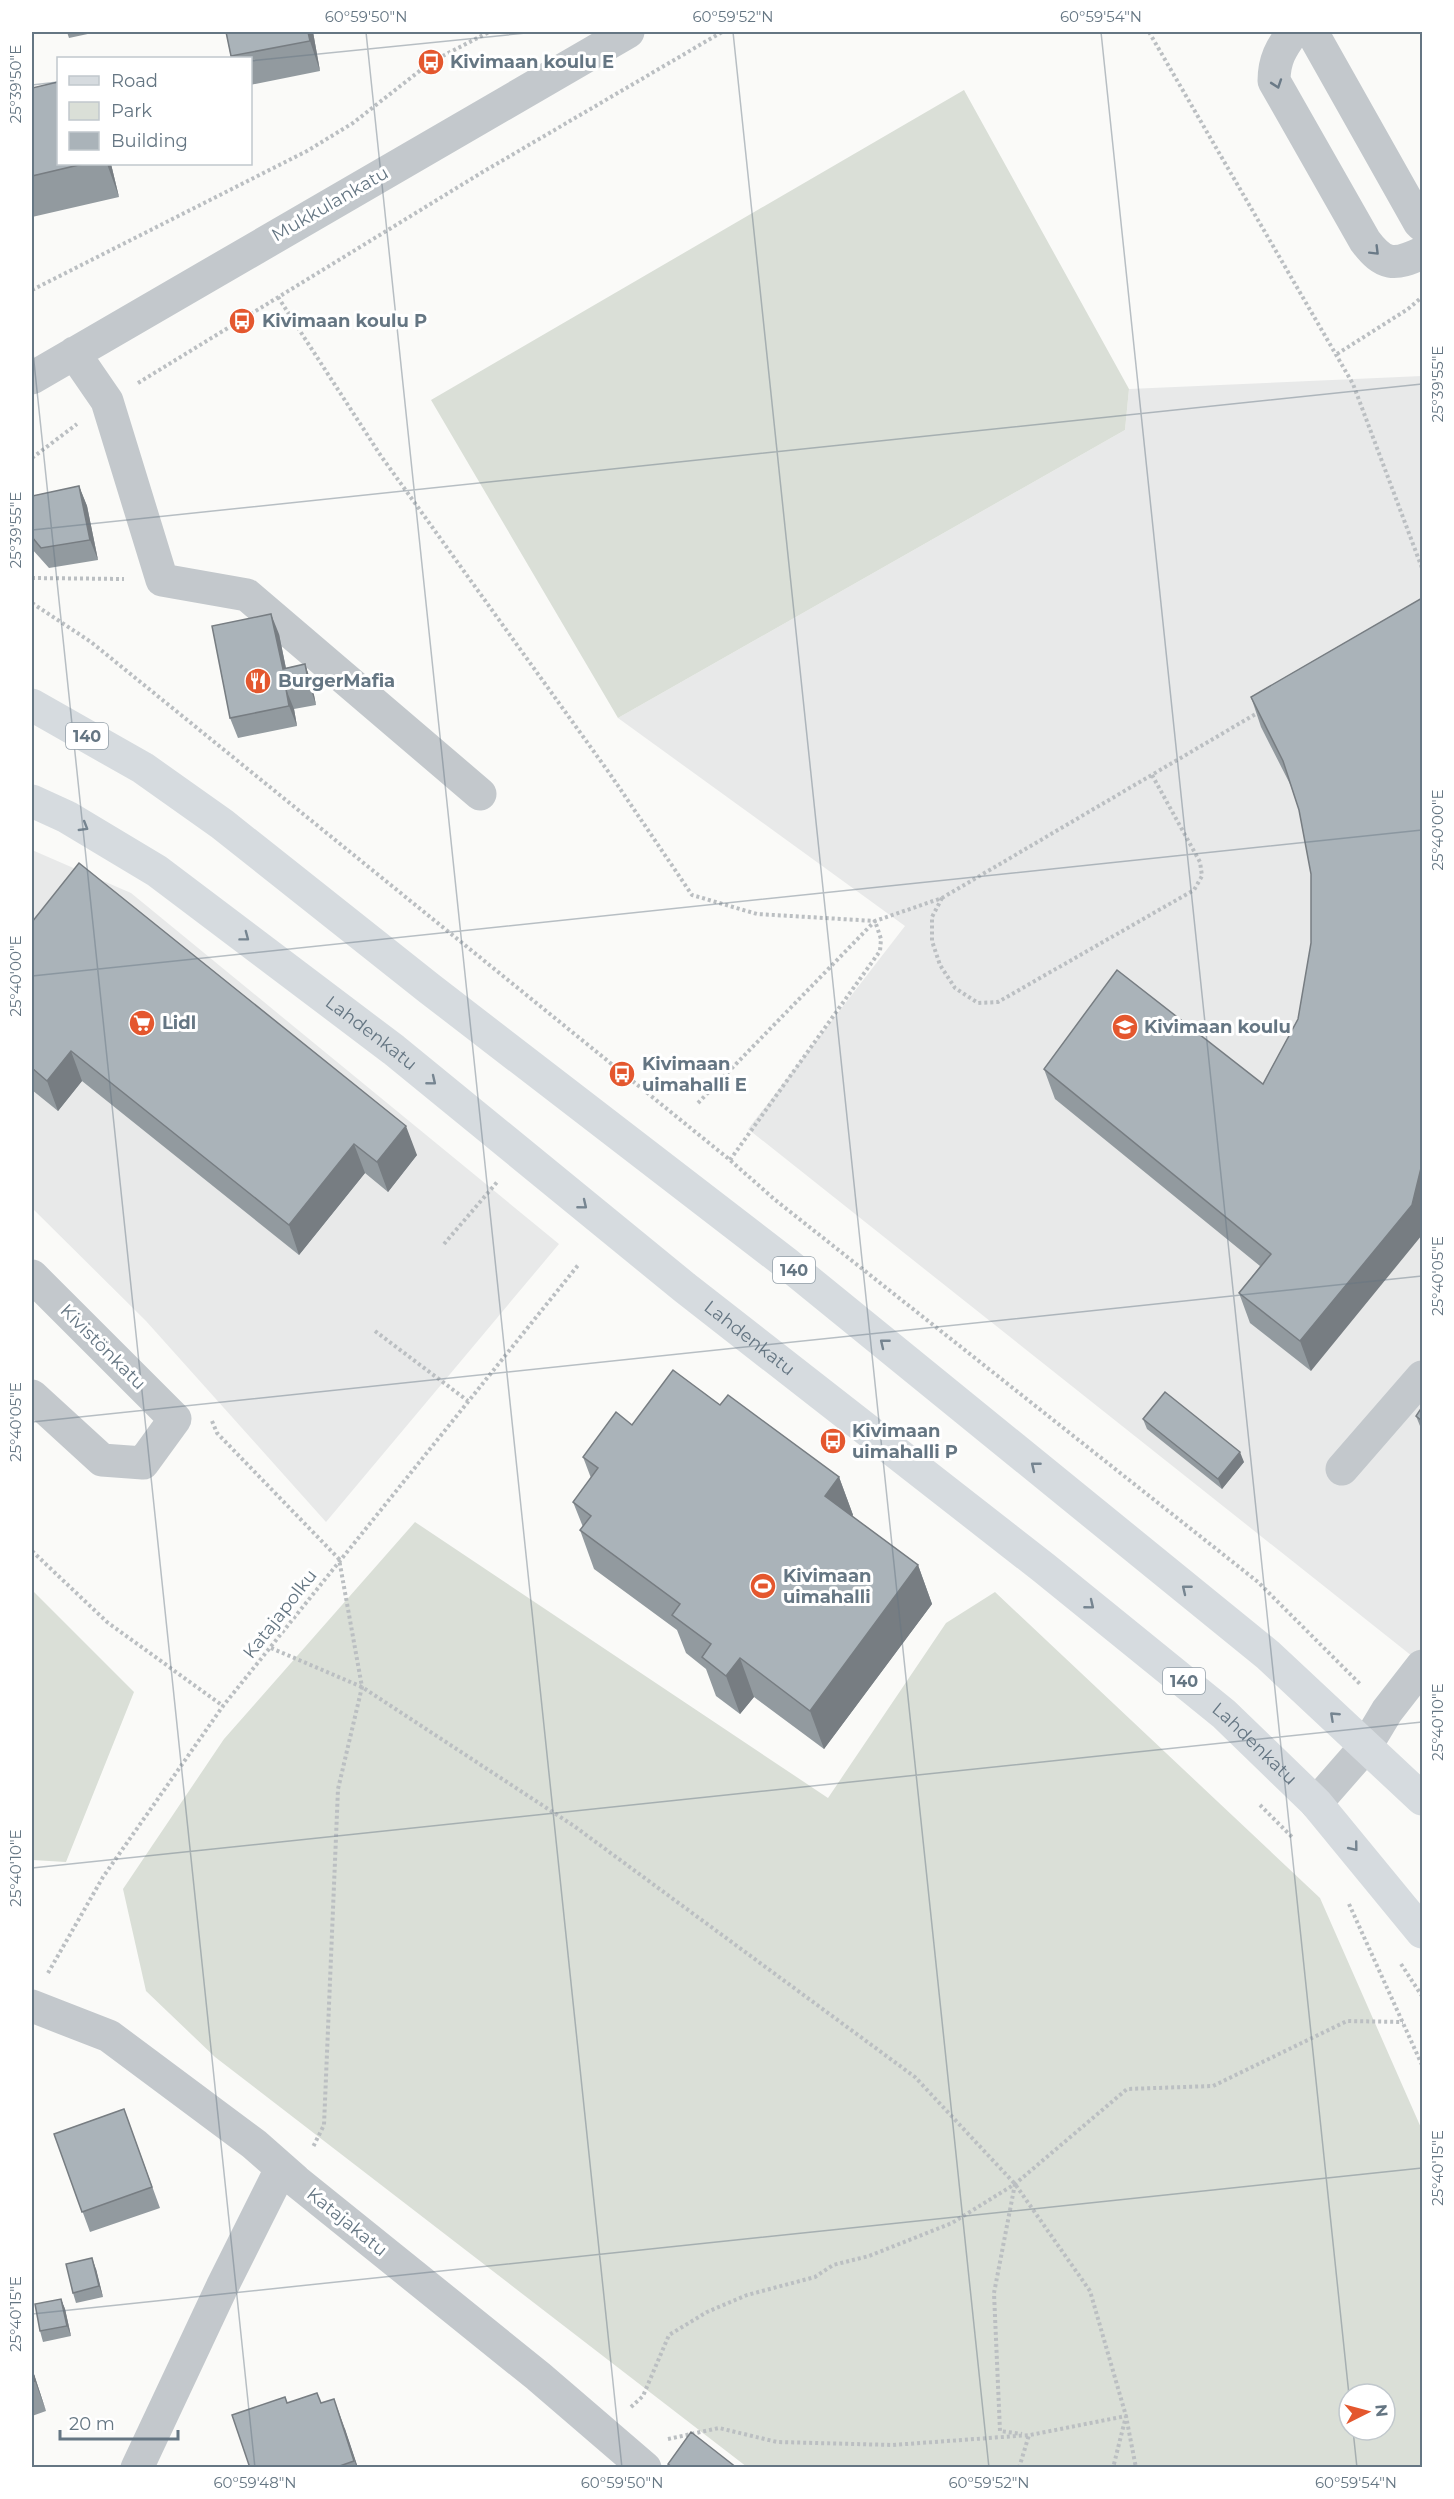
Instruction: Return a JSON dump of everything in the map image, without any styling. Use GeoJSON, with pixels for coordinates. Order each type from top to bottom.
{"type":"FeatureCollection","features":[{"type":"Feature","properties":{"kind":"main road","name":"140"},"geometry":{"type":"LineString","coordinates":[[32,705],[142,768],[222,824],[420,982],[786,1263],[1268,1655],[1422,1799]]}},
{"type":"Feature","properties":{"kind":"main road","name":"Lahdenkatu"},"geometry":{"type":"LineString","coordinates":[[32,801],[67,817],[157,871],[394,1050],[684,1287],[1044,1568],[1224,1714],[1316,1803],[1422,1932]]}},
{"type":"Feature","properties":{"kind":"street","name":"Mukkulankatu"},"geometry":{"type":"LineString","coordinates":[[32,378],[628,32]]}},
{"type":"Feature","properties":{"kind":"street"},"geometry":{"type":"LineString","coordinates":[[1293,32],[1280,51],[1274,67],[1274,81],[1365,241],[1376,255],[1389,262],[1403,262],[1422,253]]}},
{"type":"Feature","properties":{"kind":"street"},"geometry":{"type":"LineString","coordinates":[[1312,32],[1422,225]]}},
{"type":"Feature","properties":{"kind":"street"},"geometry":{"type":"LineString","coordinates":[[74,353],[107,402],[162,580],[247,595],[480,794]]}},
{"type":"Feature","properties":{"kind":"street","name":"Kivistönkatu"},"geometry":{"type":"LineString","coordinates":[[32,1276],[175,1419],[143,1463],[102,1460],[32,1396]]}},
{"type":"Feature","properties":{"kind":"street"},"geometry":{"type":"LineString","coordinates":[[1342,1468],[1422,1377]]}},
{"type":"Feature","properties":{"kind":"street"},"geometry":{"type":"LineString","coordinates":[[1316,1803],[1366,1746],[1387,1711],[1422,1666]]}},
{"type":"Feature","properties":{"kind":"street","name":"Katajakatu"},"geometry":{"type":"LineString","coordinates":[[38,1994],[109,2036],[254,2144],[288,2175],[634,2458]]}},
{"type":"Feature","properties":{"kind":"street"},"geometry":{"type":"LineString","coordinates":[[137,2468],[222,2287],[288,2175]]}},
{"type":"Feature","properties":{"kind":"path"},"geometry":{"type":"LineString","coordinates":[[32,290],[307,151],[353,123],[430,62],[489,32]]}},
{"type":"Feature","properties":{"kind":"path"},"geometry":{"type":"LineString","coordinates":[[32,458],[107,402],[481,173],[722,32]]}},
{"type":"Feature","properties":{"kind":"path"},"geometry":{"type":"LineString","coordinates":[[1149,32],[1353,384],[1422,568]]}},
{"type":"Feature","properties":{"kind":"path"},"geometry":{"type":"LineString","coordinates":[[278,297],[381,456],[610,774],[692,895],[757,914],[875,921],[942,898],[1262,711]]}},
{"type":"Feature","properties":{"kind":"path"},"geometry":{"type":"LineString","coordinates":[[1337,354],[1408,309],[1422,297]]}},
{"type":"Feature","properties":{"kind":"path"},"geometry":{"type":"LineString","coordinates":[[32,578],[162,580]]}},
{"type":"Feature","properties":{"kind":"path"},"geometry":{"type":"LineString","coordinates":[[32,603],[91,642],[774,1199],[1258,1582],[1387,1711]]}},
{"type":"Feature","properties":{"kind":"path"},"geometry":{"type":"LineString","coordinates":[[942,898],[932,917],[932,941],[940,965],[955,988],[978,1003],[998,1002],[1194,890],[1202,876],[1200,862],[1152,775]]}},
{"type":"Feature","properties":{"kind":"path"},"geometry":{"type":"LineString","coordinates":[[698,1103],[875,921]]}},
{"type":"Feature","properties":{"kind":"path"},"geometry":{"type":"LineString","coordinates":[[730,1161],[880,951],[881,939],[875,921]]}},
{"type":"Feature","properties":{"kind":"path"},"geometry":{"type":"LineString","coordinates":[[444,1244],[502,1175]]}},
{"type":"Feature","properties":{"kind":"path","name":"Katajapolku"},"geometry":{"type":"LineString","coordinates":[[38,1994],[103,1877],[223,1706],[579,1264]]}},
{"type":"Feature","properties":{"kind":"path"},"geometry":{"type":"LineString","coordinates":[[375,1331],[468,1401]]}},
{"type":"Feature","properties":{"kind":"path"},"geometry":{"type":"LineString","coordinates":[[32,1551],[107,1622],[223,1706]]}},
{"type":"Feature","properties":{"kind":"path"},"geometry":{"type":"LineString","coordinates":[[288,2175],[324,2126],[338,1789],[362,1687],[339,1560]]}},
{"type":"Feature","properties":{"kind":"path"},"geometry":{"type":"LineString","coordinates":[[271,1648],[362,1687],[574,1826],[915,2077],[1015,2184],[1090,2291],[1126,2416],[1136,2468]]}},
{"type":"Feature","properties":{"kind":"path"},"geometry":{"type":"LineString","coordinates":[[1344,1895],[1422,2065]]}},
{"type":"Feature","properties":{"kind":"path"},"geometry":{"type":"LineString","coordinates":[[595,2424],[612,2425],[643,2396],[669,2336],[707,2312],[747,2295],[816,2277],[833,2265],[869,2256],[952,2223],[1015,2184],[1127,2089],[1213,2086],[1347,2021],[1403,2022]]}},
{"type":"Feature","properties":{"kind":"path"},"geometry":{"type":"LineString","coordinates":[[1015,2184],[994,2293],[1000,2431],[1030,2435]]}},
{"type":"Feature","properties":{"kind":"path"},"geometry":{"type":"LineString","coordinates":[[634,2458],[719,2428],[777,2442],[893,2445],[1030,2435],[1126,2416]]}},
{"type":"Feature","properties":{"kind":"path"},"geometry":{"type":"LineString","coordinates":[[1113,2468],[1126,2416]]}},
{"type":"Feature","properties":{"kind":"path"},"geometry":{"type":"LineString","coordinates":[[1019,2468],[1030,2435]]}},
{"type":"Feature","properties":{"kind":"shaded area","name":"Kivimaan koulu"},"geometry":{"type":"Polygon","coordinates":[[[1422,376],[1422,1664],[748,1129],[905,926],[618,718],[1125,430],[1129,389],[1422,376]]]}},
{"type":"Feature","properties":{"kind":"shaded area"},"geometry":{"type":"Polygon","coordinates":[[[32,850],[131,893],[559,1244],[326,1522],[146,1321],[32,1208],[32,850]]]}},
{"type":"Feature","properties":{"kind":"green space"},"geometry":{"type":"Polygon","coordinates":[[[964,90],[1129,389],[1125,430],[618,718],[431,400],[964,90]]]}},
{"type":"Feature","properties":{"kind":"green space"},"geometry":{"type":"Polygon","coordinates":[[[415,1522],[828,1798],[946,1623],[995,1592],[1320,1898],[1422,2130],[1422,2467],[747,2467],[215,2057],[146,1991],[123,1889],[224,1739],[415,1522]]]}},
{"type":"Feature","properties":{"kind":"green space"},"geometry":{"type":"Polygon","coordinates":[[[32,1590],[134,1692],[66,1862],[32,1860],[32,1590]]]}},
{"type":"Feature","properties":{"kind":"building"},"geometry":{"type":"Polygon","coordinates":[[[226,32],[308,32],[310,41],[231,56],[226,32]]]}},
{"type":"Feature","properties":{"kind":"building"},"geometry":{"type":"Polygon","coordinates":[[[57,82],[57,165],[79,165],[32,176],[32,88],[57,82]]]}},
{"type":"Feature","properties":{"kind":"building"},"geometry":{"type":"Polygon","coordinates":[[[79,486],[90,540],[41,548],[32,537],[32,496],[79,486]]]}},
{"type":"Feature","properties":{"kind":"building"},"geometry":{"type":"Polygon","coordinates":[[[1422,598],[1422,1164],[1412,1205],[1300,1341],[1239,1293],[1271,1254],[1044,1069],[1117,970],[1263,1084],[1298,1019],[1311,943],[1311,874],[1299,810],[1283,761],[1251,697],[1422,598]]]}},
{"type":"Feature","properties":{"kind":"building"},"geometry":{"type":"Polygon","coordinates":[[[271,614],[283,669],[305,664],[309,684],[286,689],[289,706],[230,718],[212,626],[271,614]]]}},
{"type":"Feature","properties":{"kind":"building","name":"Lidl"},"geometry":{"type":"Polygon","coordinates":[[[79,863],[406,1126],[377,1162],[354,1144],[289,1225],[71,1051],[47,1081],[32,1068],[32,922],[79,863]]]}},
{"type":"Feature","properties":{"kind":"building","name":"Kivimaan uimahalli"},"geometry":{"type":"Polygon","coordinates":[[[673,1370],[720,1405],[728,1395],[839,1477],[825,1496],[918,1565],[810,1711],[740,1658],[726,1676],[702,1657],[711,1644],[672,1615],[680,1604],[580,1530],[591,1516],[573,1502],[598,1468],[583,1457],[616,1412],[632,1425],[673,1370]]]}},
{"type":"Feature","properties":{"kind":"building"},"geometry":{"type":"Polygon","coordinates":[[[1165,1392],[1240,1452],[1218,1479],[1143,1419],[1165,1392]]]}},
{"type":"Feature","properties":{"kind":"building"},"geometry":{"type":"Polygon","coordinates":[[[1422,1407],[1422,1421],[1416,1416],[1422,1407]]]}},
{"type":"Feature","properties":{"kind":"building"},"geometry":{"type":"Polygon","coordinates":[[[124,2109],[152,2187],[82,2212],[54,2134],[124,2109]]]}},
{"type":"Feature","properties":{"kind":"building"},"geometry":{"type":"Polygon","coordinates":[[[92,2258],[99,2286],[73,2293],[66,2264],[92,2258]]]}},
{"type":"Feature","properties":{"kind":"building"},"geometry":{"type":"Polygon","coordinates":[[[61,2299],[67,2326],[40,2331],[35,2304],[61,2299]]]}},
{"type":"Feature","properties":{"kind":"building"},"geometry":{"type":"Polygon","coordinates":[[[317,2393],[321,2403],[334,2399],[354,2461],[334,2468],[250,2468],[232,2415],[285,2397],[287,2403],[317,2393]]]}},
{"type":"Feature","properties":{"kind":"building"},"geometry":{"type":"Polygon","coordinates":[[[691,2432],[737,2468],[673,2468],[668,2464],[691,2432]]]}},
{"type":"Feature","properties":{"kind":"place","name":"Kivimaan koulu E"},"geometry":{"type":"Point","coordinates":[431,62]}},
{"type":"Feature","properties":{"kind":"place","name":"Kivimaan koulu P"},"geometry":{"type":"Point","coordinates":[242,321]}},
{"type":"Feature","properties":{"kind":"place","name":"BurgerMafia"},"geometry":{"type":"Point","coordinates":[258,681]}},
{"type":"Feature","properties":{"kind":"place","name":"Lidl"},"geometry":{"type":"Point","coordinates":[142,1023]}},
{"type":"Feature","properties":{"kind":"place","name":"Kivimaan koulu"},"geometry":{"type":"Point","coordinates":[1125,1027]}},
{"type":"Feature","properties":{"kind":"place","name":"Kivimaan uimahalli E"},"geometry":{"type":"Point","coordinates":[622,1074]}},
{"type":"Feature","properties":{"kind":"place","name":"Kivimaan uimahalli P"},"geometry":{"type":"Point","coordinates":[833,1441]}},
{"type":"Feature","properties":{"kind":"place","name":"Kivimaan uimahalli"},"geometry":{"type":"Point","coordinates":[763,1586]}}]}
